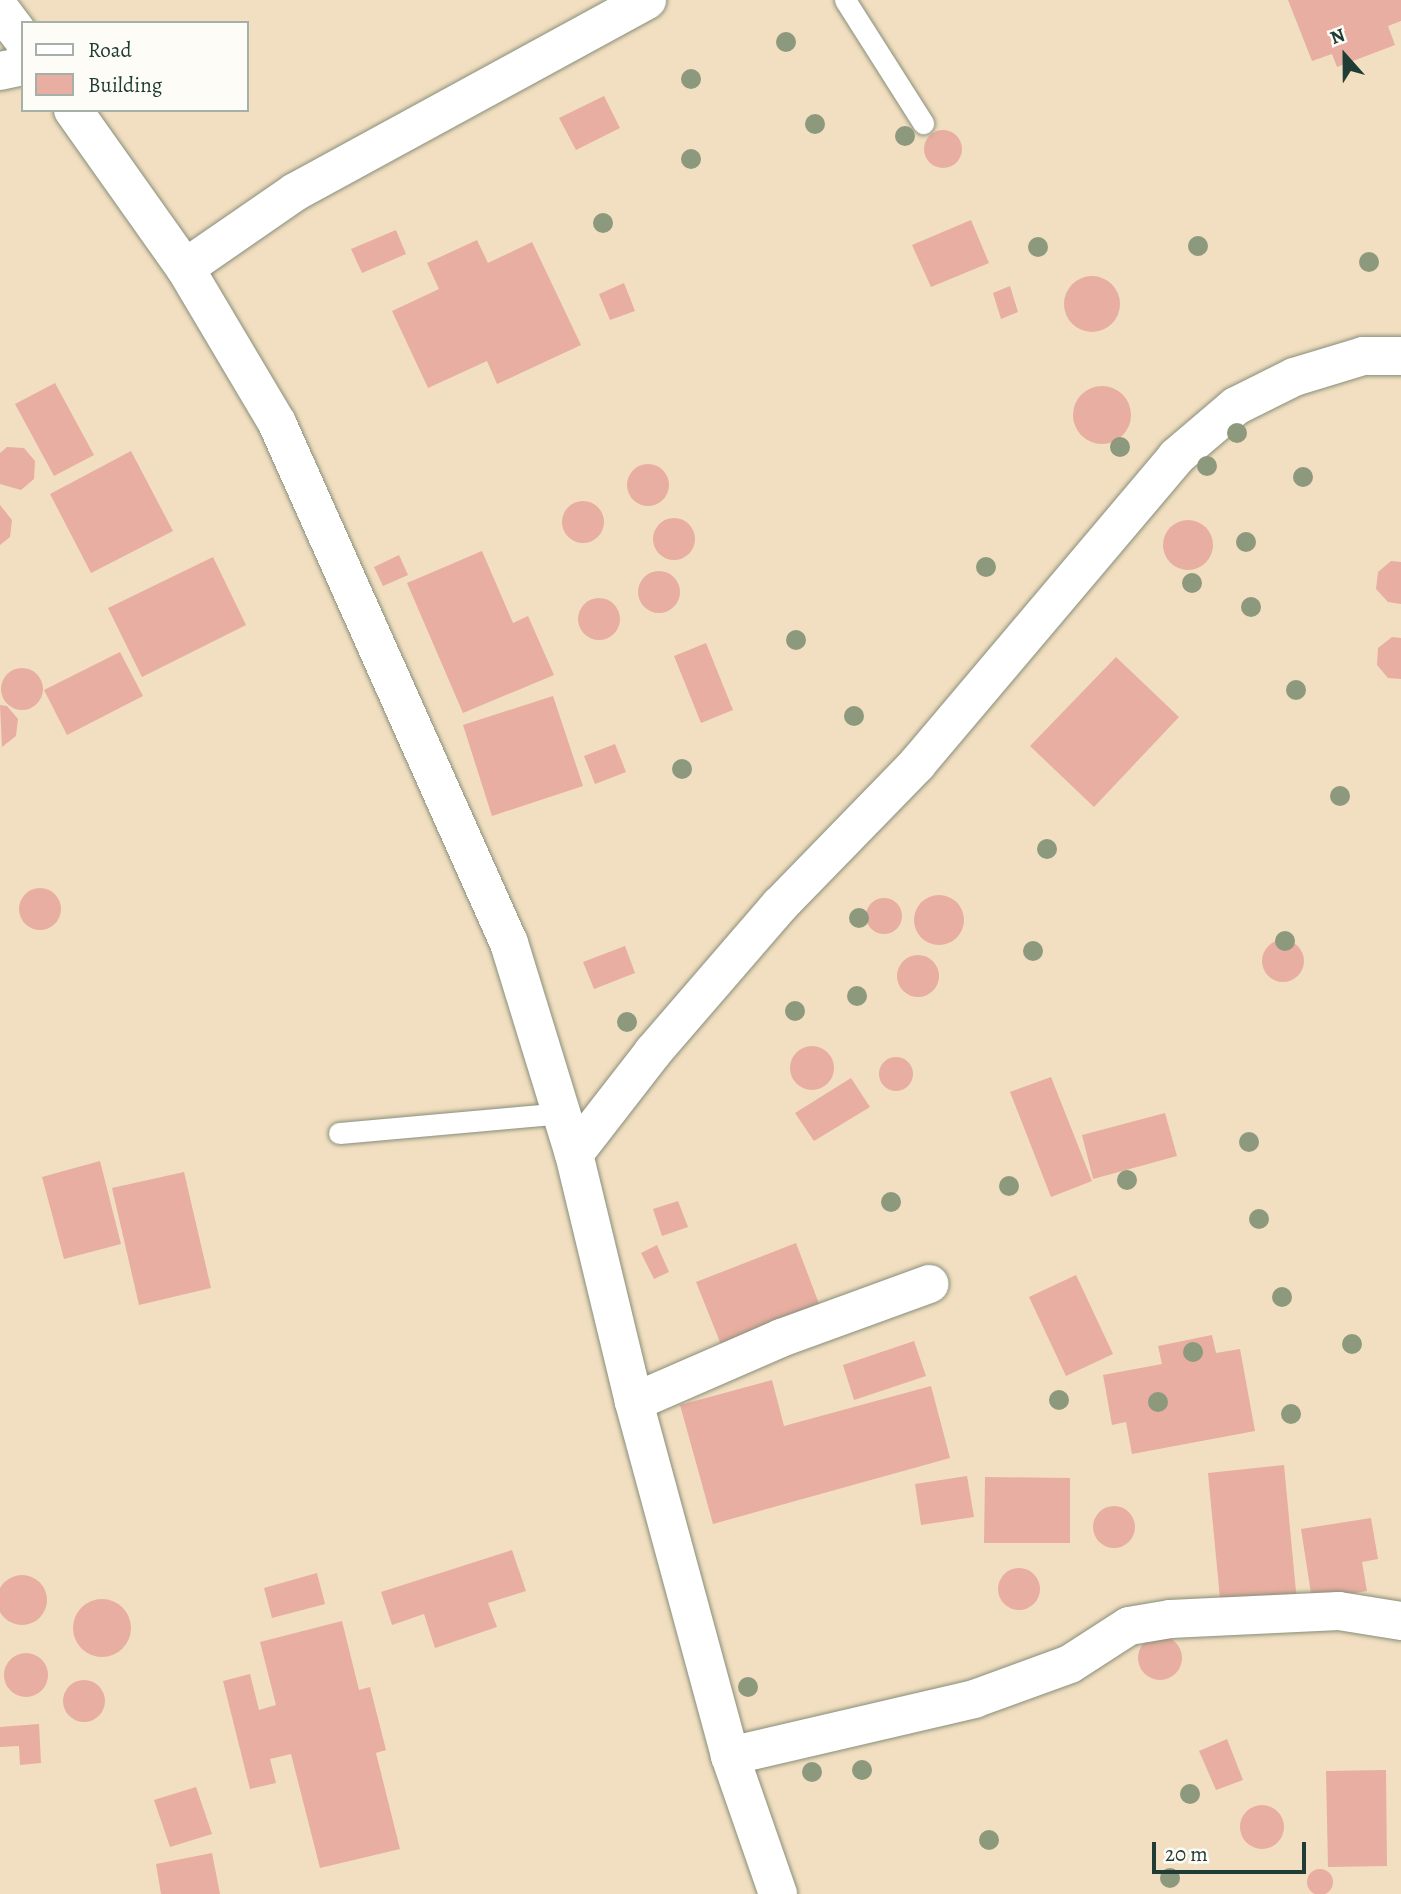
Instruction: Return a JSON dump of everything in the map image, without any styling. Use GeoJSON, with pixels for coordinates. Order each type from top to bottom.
{"type":"FeatureCollection","features":[{"type":"Feature","properties":{"kind":"street"},"geometry":{"type":"LineString","coordinates":[[185,268],[295,192],[647,0]]}},
{"type":"Feature","properties":{"kind":"street"},"geometry":{"type":"LineString","coordinates":[[0,9],[21,37]]}},
{"type":"Feature","properties":{"kind":"street"},"geometry":{"type":"LineString","coordinates":[[0,71],[21,66]]}},
{"type":"Feature","properties":{"kind":"street"},"geometry":{"type":"LineString","coordinates":[[74,112],[185,268],[277,423],[509,943],[574,1154],[634,1402],[730,1756],[778,1894]]}},
{"type":"Feature","properties":{"kind":"street"},"geometry":{"type":"LineString","coordinates":[[574,1154],[653,1052],[780,905],[918,764],[1176,457],[1236,406],[1294,377],[1363,356],[1401,356]]}},
{"type":"Feature","properties":{"kind":"street"},"geometry":{"type":"LineString","coordinates":[[634,1402],[781,1338],[929,1284]]}},
{"type":"Feature","properties":{"kind":"street"},"geometry":{"type":"LineString","coordinates":[[730,1756],[974,1699],[1070,1664],[1129,1626],[1170,1619],[1339,1611],[1401,1620]]}},
{"type":"Feature","properties":{"kind":"lane"},"geometry":{"type":"LineString","coordinates":[[845,0],[923,123]]}},
{"type":"Feature","properties":{"kind":"lane"},"geometry":{"type":"LineString","coordinates":[[339,1133],[561,1113]]}},
{"type":"Feature","properties":{"kind":"building"},"geometry":{"type":"Polygon","coordinates":[[[1288,0],[1401,0],[1401,21],[1388,26],[1395,45],[1337,67],[1332,54],[1312,61],[1288,0]]]}},
{"type":"Feature","properties":{"kind":"building"},"geometry":{"type":"Polygon","coordinates":[[[604,96],[620,128],[576,150],[559,118],[604,96]]]}},
{"type":"Feature","properties":{"kind":"building"},"geometry":{"type":"Polygon","coordinates":[[[943,130],[956,136],[962,149],[956,162],[943,168],[930,162],[924,149],[930,136],[943,130]]]}},
{"type":"Feature","properties":{"kind":"building"},"geometry":{"type":"Polygon","coordinates":[[[971,220],[989,263],[931,287],[912,245],[971,220]]]}},
{"type":"Feature","properties":{"kind":"building"},"geometry":{"type":"Polygon","coordinates":[[[396,230],[406,254],[362,273],[351,249],[396,230]]]}},
{"type":"Feature","properties":{"kind":"building"},"geometry":{"type":"Polygon","coordinates":[[[477,240],[488,263],[532,242],[581,345],[497,384],[487,361],[428,388],[392,311],[439,289],[427,263],[477,240]]]}},
{"type":"Feature","properties":{"kind":"building"},"geometry":{"type":"Polygon","coordinates":[[[1086,276],[1098,276],[1108,280],[1116,288],[1120,304],[1116,320],[1108,328],[1098,332],[1086,332],[1076,328],[1068,320],[1064,310],[1064,298],[1068,288],[1076,280],[1086,276]]]}},
{"type":"Feature","properties":{"kind":"building"},"geometry":{"type":"Polygon","coordinates":[[[624,283],[635,311],[610,320],[599,294],[624,283]]]}},
{"type":"Feature","properties":{"kind":"building"},"geometry":{"type":"Polygon","coordinates":[[[1010,286],[1018,312],[1001,319],[993,293],[1010,286]]]}},
{"type":"Feature","properties":{"kind":"building"},"geometry":{"type":"Polygon","coordinates":[[[55,383],[94,455],[54,476],[15,404],[55,383]]]}},
{"type":"Feature","properties":{"kind":"building"},"geometry":{"type":"Polygon","coordinates":[[[1102,386],[1118,391],[1126,399],[1131,415],[1126,431],[1118,439],[1102,444],[1086,439],[1078,431],[1073,415],[1078,399],[1086,391],[1102,386]]]}},
{"type":"Feature","properties":{"kind":"building"},"geometry":{"type":"Polygon","coordinates":[[[7,447],[24,448],[35,461],[34,479],[21,490],[0,484],[0,453],[7,447]]]}},
{"type":"Feature","properties":{"kind":"building"},"geometry":{"type":"Polygon","coordinates":[[[131,451],[173,531],[91,573],[50,494],[131,451]]]}},
{"type":"Feature","properties":{"kind":"building"},"geometry":{"type":"Polygon","coordinates":[[[648,464],[663,470],[669,485],[663,500],[648,506],[633,500],[627,485],[633,470],[648,464]]]}},
{"type":"Feature","properties":{"kind":"building"},"geometry":{"type":"Polygon","coordinates":[[[583,501],[598,507],[604,522],[598,537],[583,543],[568,537],[562,522],[568,507],[583,501]]]}},
{"type":"Feature","properties":{"kind":"building"},"geometry":{"type":"Polygon","coordinates":[[[0,505],[12,520],[10,537],[0,545],[0,505]]]}},
{"type":"Feature","properties":{"kind":"building"},"geometry":{"type":"Polygon","coordinates":[[[674,518],[689,524],[695,539],[689,554],[674,560],[659,554],[653,539],[659,524],[674,518]]]}},
{"type":"Feature","properties":{"kind":"building"},"geometry":{"type":"Polygon","coordinates":[[[1188,520],[1206,527],[1213,545],[1206,563],[1188,570],[1170,563],[1163,545],[1170,527],[1188,520]]]}},
{"type":"Feature","properties":{"kind":"building"},"geometry":{"type":"Polygon","coordinates":[[[482,551],[513,623],[528,616],[554,675],[463,713],[407,583],[482,551]]]}},
{"type":"Feature","properties":{"kind":"building"},"geometry":{"type":"Polygon","coordinates":[[[399,555],[408,575],[383,586],[374,567],[399,555]]]}},
{"type":"Feature","properties":{"kind":"building"},"geometry":{"type":"Polygon","coordinates":[[[213,557],[246,625],[142,677],[108,608],[213,557]]]}},
{"type":"Feature","properties":{"kind":"building"},"geometry":{"type":"Polygon","coordinates":[[[1391,561],[1401,562],[1401,604],[1388,602],[1376,589],[1378,572],[1391,561]]]}},
{"type":"Feature","properties":{"kind":"building"},"geometry":{"type":"Polygon","coordinates":[[[659,571],[674,577],[680,592],[674,607],[659,613],[644,607],[638,592],[644,577],[659,571]]]}},
{"type":"Feature","properties":{"kind":"building"},"geometry":{"type":"Polygon","coordinates":[[[599,598],[614,604],[620,619],[614,634],[599,640],[584,634],[578,619],[584,604],[599,598]]]}},
{"type":"Feature","properties":{"kind":"building"},"geometry":{"type":"Polygon","coordinates":[[[1392,637],[1401,638],[1401,679],[1388,678],[1377,665],[1378,648],[1392,637]]]}},
{"type":"Feature","properties":{"kind":"building"},"geometry":{"type":"Polygon","coordinates":[[[706,643],[733,710],[701,723],[674,656],[706,643]]]}},
{"type":"Feature","properties":{"kind":"building"},"geometry":{"type":"Polygon","coordinates":[[[120,652],[143,696],[67,735],[44,690],[120,652]]]}},
{"type":"Feature","properties":{"kind":"building"},"geometry":{"type":"Polygon","coordinates":[[[1116,657],[1179,717],[1094,807],[1030,746],[1116,657]]]}},
{"type":"Feature","properties":{"kind":"building"},"geometry":{"type":"Polygon","coordinates":[[[22,668],[37,674],[43,689],[37,704],[22,710],[7,704],[1,689],[7,674],[22,668]]]}},
{"type":"Feature","properties":{"kind":"building"},"geometry":{"type":"Polygon","coordinates":[[[553,696],[583,786],[492,816],[463,725],[553,696]]]}},
{"type":"Feature","properties":{"kind":"building"},"geometry":{"type":"Polygon","coordinates":[[[0,705],[7,706],[18,719],[16,736],[2,747],[0,705]]]}},
{"type":"Feature","properties":{"kind":"building"},"geometry":{"type":"Polygon","coordinates":[[[615,744],[626,772],[595,784],[584,756],[615,744]]]}},
{"type":"Feature","properties":{"kind":"building"},"geometry":{"type":"Polygon","coordinates":[[[40,888],[55,894],[61,909],[55,924],[40,930],[25,924],[19,909],[25,894],[40,888]]]}},
{"type":"Feature","properties":{"kind":"building"},"geometry":{"type":"Polygon","coordinates":[[[939,895],[957,902],[964,920],[957,938],[939,945],[921,938],[914,920],[921,902],[939,895]]]}},
{"type":"Feature","properties":{"kind":"building"},"geometry":{"type":"Polygon","coordinates":[[[884,898],[897,903],[902,916],[897,929],[884,934],[871,929],[866,916],[871,903],[884,898]]]}},
{"type":"Feature","properties":{"kind":"building"},"geometry":{"type":"Polygon","coordinates":[[[1283,940],[1298,946],[1304,961],[1298,976],[1283,982],[1268,976],[1262,961],[1268,946],[1283,940]]]}},
{"type":"Feature","properties":{"kind":"building"},"geometry":{"type":"Polygon","coordinates":[[[625,946],[635,973],[594,989],[583,962],[625,946]]]}},
{"type":"Feature","properties":{"kind":"building"},"geometry":{"type":"Polygon","coordinates":[[[918,955],[933,961],[939,976],[933,991],[918,997],[903,991],[897,976],[903,961],[918,955]]]}},
{"type":"Feature","properties":{"kind":"building"},"geometry":{"type":"Polygon","coordinates":[[[812,1046],[827,1053],[834,1068],[827,1083],[812,1090],[797,1083],[790,1068],[797,1053],[812,1046]]]}},
{"type":"Feature","properties":{"kind":"building"},"geometry":{"type":"Polygon","coordinates":[[[896,1057],[908,1062],[913,1074],[908,1086],[896,1091],[884,1086],[879,1074],[884,1062],[896,1057]]]}},
{"type":"Feature","properties":{"kind":"building"},"geometry":{"type":"Polygon","coordinates":[[[1051,1077],[1092,1181],[1051,1197],[1010,1092],[1051,1077]]]}},
{"type":"Feature","properties":{"kind":"building"},"geometry":{"type":"Polygon","coordinates":[[[851,1078],[870,1107],[814,1141],[795,1113],[851,1078]]]}},
{"type":"Feature","properties":{"kind":"building"},"geometry":{"type":"Polygon","coordinates":[[[1165,1113],[1177,1156],[1093,1179],[1082,1135],[1165,1113]]]}},
{"type":"Feature","properties":{"kind":"building"},"geometry":{"type":"Polygon","coordinates":[[[100,1161],[121,1244],[64,1259],[42,1177],[100,1161]]]}},
{"type":"Feature","properties":{"kind":"building"},"geometry":{"type":"Polygon","coordinates":[[[184,1172],[211,1288],[139,1305],[112,1188],[184,1172]]]}},
{"type":"Feature","properties":{"kind":"building"},"geometry":{"type":"Polygon","coordinates":[[[678,1201],[688,1227],[662,1236],[653,1209],[678,1201]]]}},
{"type":"Feature","properties":{"kind":"building"},"geometry":{"type":"Polygon","coordinates":[[[796,1243],[821,1309],[722,1347],[696,1282],[796,1243]]]}},
{"type":"Feature","properties":{"kind":"building"},"geometry":{"type":"Polygon","coordinates":[[[657,1245],[669,1272],[654,1279],[641,1253],[657,1245]]]}},
{"type":"Feature","properties":{"kind":"building"},"geometry":{"type":"Polygon","coordinates":[[[1076,1275],[1113,1354],[1066,1376],[1029,1297],[1076,1275]]]}},
{"type":"Feature","properties":{"kind":"building"},"geometry":{"type":"Polygon","coordinates":[[[1212,1335],[1216,1353],[1240,1349],[1255,1431],[1132,1454],[1126,1422],[1112,1425],[1103,1375],[1162,1364],[1158,1346],[1212,1335]]]}},
{"type":"Feature","properties":{"kind":"building"},"geometry":{"type":"Polygon","coordinates":[[[914,1341],[926,1376],[854,1400],[843,1365],[914,1341]]]}},
{"type":"Feature","properties":{"kind":"building"},"geometry":{"type":"Polygon","coordinates":[[[772,1380],[784,1426],[931,1386],[950,1458],[713,1524],[680,1405],[772,1380]]]}},
{"type":"Feature","properties":{"kind":"building"},"geometry":{"type":"Polygon","coordinates":[[[1284,1465],[1297,1602],[1221,1609],[1208,1473],[1284,1465]]]}},
{"type":"Feature","properties":{"kind":"building"},"geometry":{"type":"Polygon","coordinates":[[[967,1476],[974,1517],[921,1525],[915,1484],[967,1476]]]}},
{"type":"Feature","properties":{"kind":"building"},"geometry":{"type":"Polygon","coordinates":[[[985,1477],[1070,1478],[1070,1543],[984,1543],[985,1477]]]}},
{"type":"Feature","properties":{"kind":"building"},"geometry":{"type":"Polygon","coordinates":[[[1114,1506],[1129,1512],[1135,1527],[1129,1542],[1114,1548],[1099,1542],[1093,1527],[1099,1512],[1114,1506]]]}},
{"type":"Feature","properties":{"kind":"building"},"geometry":{"type":"Polygon","coordinates":[[[1371,1518],[1378,1559],[1362,1562],[1367,1591],[1312,1600],[1301,1529],[1371,1518]]]}},
{"type":"Feature","properties":{"kind":"building"},"geometry":{"type":"Polygon","coordinates":[[[512,1550],[526,1591],[488,1603],[497,1627],[435,1648],[424,1614],[392,1625],[381,1592],[512,1550]]]}},
{"type":"Feature","properties":{"kind":"building"},"geometry":{"type":"Polygon","coordinates":[[[1019,1568],[1034,1574],[1040,1589],[1034,1604],[1019,1610],[1004,1604],[998,1589],[1004,1574],[1019,1568]]]}},
{"type":"Feature","properties":{"kind":"building"},"geometry":{"type":"Polygon","coordinates":[[[317,1573],[325,1604],[272,1618],[264,1588],[317,1573]]]}},
{"type":"Feature","properties":{"kind":"building"},"geometry":{"type":"Polygon","coordinates":[[[12,1577],[32,1577],[40,1582],[45,1590],[45,1610],[40,1618],[32,1623],[12,1623],[4,1618],[-1,1610],[-1,1590],[4,1582],[12,1577]]]}},
{"type":"Feature","properties":{"kind":"building"},"geometry":{"type":"Polygon","coordinates":[[[96,1599],[108,1599],[123,1607],[131,1622],[131,1634],[123,1649],[108,1657],[96,1657],[81,1649],[73,1634],[73,1622],[81,1607],[96,1599]]]}},
{"type":"Feature","properties":{"kind":"building"},"geometry":{"type":"Polygon","coordinates":[[[342,1621],[359,1690],[370,1687],[386,1750],[376,1753],[400,1849],[320,1868],[291,1754],[270,1759],[276,1783],[250,1789],[223,1681],[250,1674],[259,1710],[276,1705],[260,1642],[342,1621]]]}},
{"type":"Feature","properties":{"kind":"building"},"geometry":{"type":"Polygon","coordinates":[[[1160,1636],[1175,1643],[1182,1658],[1175,1673],[1160,1680],[1145,1673],[1138,1658],[1145,1643],[1160,1636]]]}},
{"type":"Feature","properties":{"kind":"building"},"geometry":{"type":"Polygon","coordinates":[[[26,1653],[41,1660],[48,1675],[41,1690],[26,1697],[11,1690],[4,1675],[11,1660],[26,1653]]]}},
{"type":"Feature","properties":{"kind":"building"},"geometry":{"type":"Polygon","coordinates":[[[84,1680],[99,1686],[105,1701],[99,1716],[84,1722],[69,1716],[63,1701],[69,1686],[84,1680]]]}},
{"type":"Feature","properties":{"kind":"building"},"geometry":{"type":"Polygon","coordinates":[[[39,1724],[41,1763],[20,1765],[19,1746],[0,1747],[0,1727],[39,1724]]]}},
{"type":"Feature","properties":{"kind":"building"},"geometry":{"type":"Polygon","coordinates":[[[1227,1739],[1243,1780],[1216,1790],[1199,1751],[1227,1739]]]}},
{"type":"Feature","properties":{"kind":"building"},"geometry":{"type":"Polygon","coordinates":[[[1386,1770],[1387,1866],[1328,1867],[1326,1771],[1386,1770]]]}},
{"type":"Feature","properties":{"kind":"building"},"geometry":{"type":"Polygon","coordinates":[[[196,1787],[212,1834],[170,1847],[154,1800],[196,1787]]]}},
{"type":"Feature","properties":{"kind":"building"},"geometry":{"type":"Polygon","coordinates":[[[1262,1805],[1277,1812],[1284,1827],[1277,1842],[1262,1849],[1247,1842],[1240,1827],[1247,1812],[1262,1805]]]}},
{"type":"Feature","properties":{"kind":"building"},"geometry":{"type":"Polygon","coordinates":[[[212,1853],[220,1894],[161,1894],[156,1864],[212,1853]]]}},
{"type":"Feature","properties":{"kind":"building"},"geometry":{"type":"Polygon","coordinates":[[[1320,1869],[1329,1873],[1333,1882],[1329,1891],[1320,1895],[1311,1891],[1307,1882],[1311,1873],[1320,1869]]]}}]}
